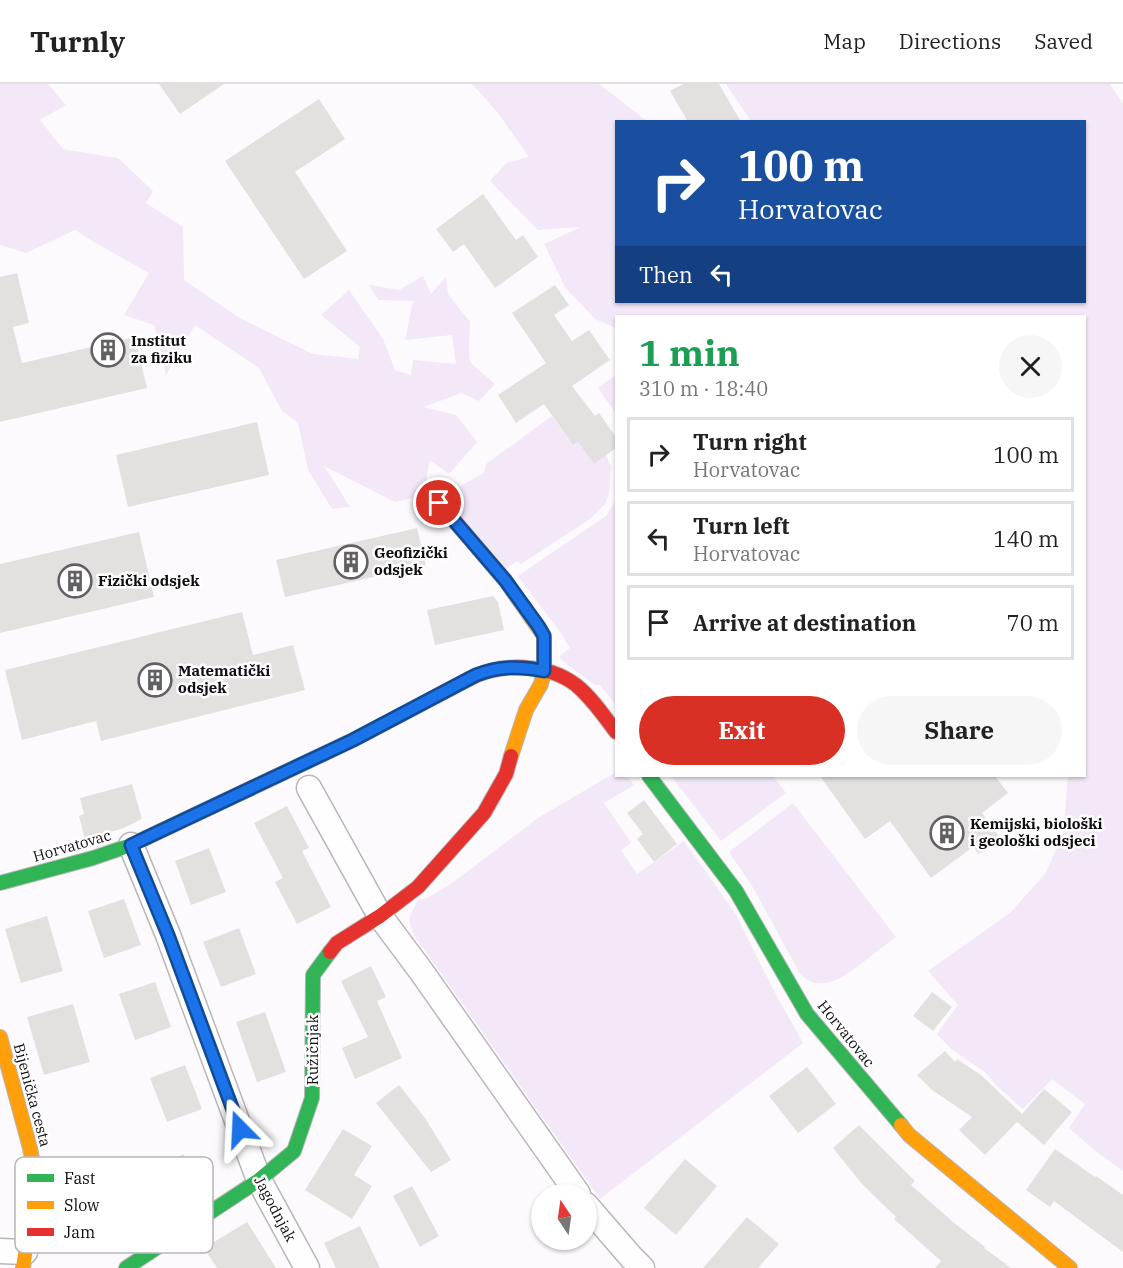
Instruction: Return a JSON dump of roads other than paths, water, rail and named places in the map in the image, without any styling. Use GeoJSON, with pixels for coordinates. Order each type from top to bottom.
{"type":"FeatureCollection","features":[{"type":"Feature","properties":{"kind":"street"},"geometry":{"type":"LineString","coordinates":[[439,503],[505,580],[539,627],[544,636],[544,671]]}},
{"type":"Feature","properties":{"kind":"street","name":"Horvatovac"},"geometry":{"type":"LineString","coordinates":[[0,883],[93,858],[131,845],[353,740],[476,675],[495,669],[521,667],[562,676],[579,687],[615,731]]}},
{"type":"Feature","properties":{"kind":"street","name":"Ružičnjak"},"geometry":{"type":"LineString","coordinates":[[213,1210],[259,1180],[294,1151],[312,1098],[313,975],[338,943],[380,916],[418,887],[484,813],[506,774],[526,710],[542,684],[544,671]]}},
{"type":"Feature","properties":{"kind":"street","name":"Horvatovac"},"geometry":{"type":"LineString","coordinates":[[650,777],[736,891],[807,1014],[902,1126],[918,1142],[1070,1268]]}},
{"type":"Feature","properties":{"kind":"street"},"geometry":{"type":"LineString","coordinates":[[309,788],[380,916],[571,1184]]}},
{"type":"Feature","properties":{"kind":"street","name":"Jagodnjak"},"geometry":{"type":"LineString","coordinates":[[131,845],[168,935],[259,1180],[307,1268]]}},
{"type":"Feature","properties":{"kind":"street","name":"Bijenička cesta"},"geometry":{"type":"LineString","coordinates":[[0,1036],[32,1157]]}},
{"type":"Feature","properties":{"kind":"street"},"geometry":{"type":"LineString","coordinates":[[597,1218],[642,1268]]}},
{"type":"Feature","properties":{"kind":"street"},"geometry":{"type":"LineString","coordinates":[[0,1251],[24,1260]]}},
{"type":"Feature","properties":{"kind":"street","name":"Ružičnjak"},"geometry":{"type":"LineString","coordinates":[[126,1268],[149,1253]]}},
{"type":"Feature","properties":{"kind":"place","name":"Institut za fiziku"},"geometry":{"type":"Point","coordinates":[108,350]}},
{"type":"Feature","properties":{"kind":"place","name":"Geofizički odsjek"},"geometry":{"type":"Point","coordinates":[351,562]}},
{"type":"Feature","properties":{"kind":"place","name":"Fizički odsjek"},"geometry":{"type":"Point","coordinates":[75,581]}},
{"type":"Feature","properties":{"kind":"place","name":"Matematički odsjek"},"geometry":{"type":"Point","coordinates":[155,680]}},
{"type":"Feature","properties":{"kind":"place","name":"Kemijski, biološki i geološki odsjeci"},"geometry":{"type":"Point","coordinates":[947,833]}}]}
